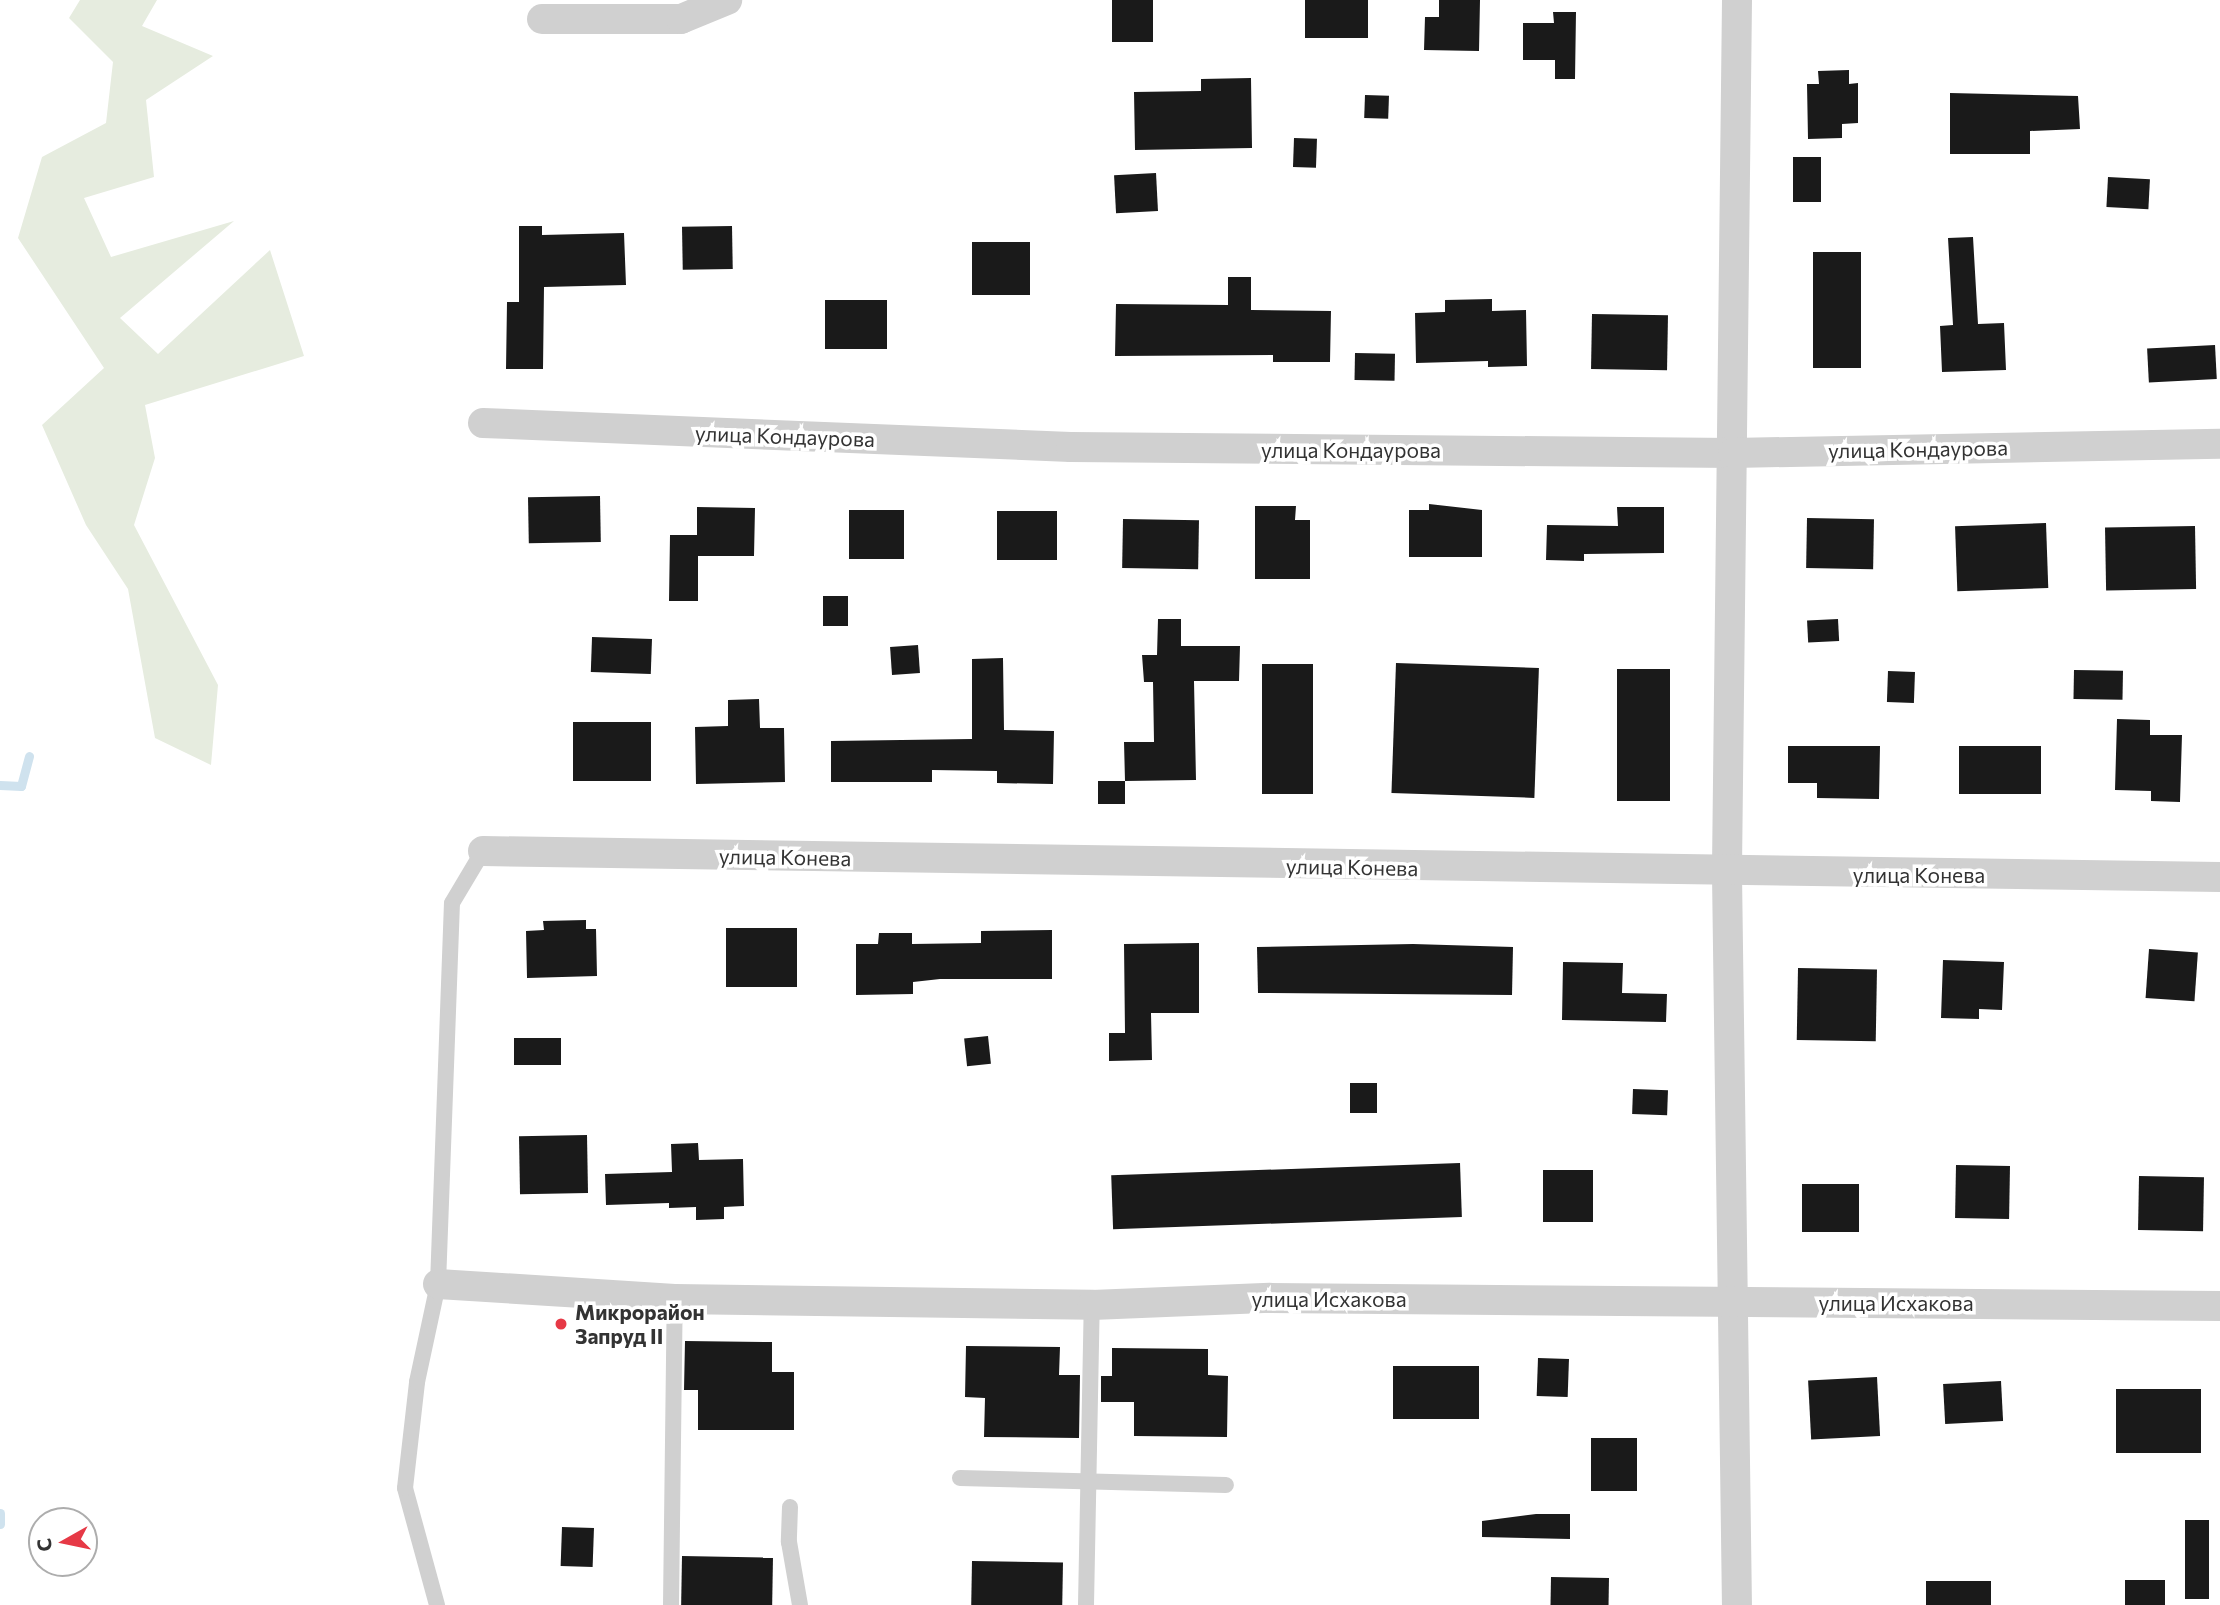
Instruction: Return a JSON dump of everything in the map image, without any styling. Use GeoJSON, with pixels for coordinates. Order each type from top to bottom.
{"type":"FeatureCollection","features":[{"type":"Feature","properties":{"kind":"street"},"geometry":{"type":"LineString","coordinates":[[541,19],[681,19],[727,0]]}},
{"type":"Feature","properties":{"kind":"street"},"geometry":{"type":"LineString","coordinates":[[1737,0],[1734,453],[1727,874],[1737,1605]]}},
{"type":"Feature","properties":{"kind":"street","name":"улица Кондаурова"},"geometry":{"type":"LineString","coordinates":[[483,423],[1070,447],[1734,453],[2220,444]]}},
{"type":"Feature","properties":{"kind":"street","name":"улица Конева"},"geometry":{"type":"LineString","coordinates":[[483,851],[1727,874],[2220,877]]}},
{"type":"Feature","properties":{"kind":"street","name":"улица Исхакова"},"geometry":{"type":"LineString","coordinates":[[438,1284],[675,1299],[1092,1305],[1270,1298],[2220,1306]]}},
{"type":"Feature","properties":{"kind":"lane"},"geometry":{"type":"LineString","coordinates":[[437,1605],[405,1488],[417,1382],[438,1284],[452,903],[483,851]]}},
{"type":"Feature","properties":{"kind":"lane"},"geometry":{"type":"LineString","coordinates":[[671,1605],[675,1299]]}},
{"type":"Feature","properties":{"kind":"lane"},"geometry":{"type":"LineString","coordinates":[[1086,1605],[1092,1305]]}},
{"type":"Feature","properties":{"kind":"lane"},"geometry":{"type":"LineString","coordinates":[[960,1478],[1088,1485],[1226,1485]]}},
{"type":"Feature","properties":{"kind":"lane"},"geometry":{"type":"LineString","coordinates":[[790,1507],[789,1542],[800,1605]]}},
{"type":"Feature","properties":{"kind":"shaded area"},"geometry":{"type":"Polygon","coordinates":[[[80,0],[157,0],[142,26],[213,56],[146,100],[154,177],[84,198],[111,257],[234,221],[120,318],[158,354],[270,250],[304,356],[145,405],[155,458],[134,525],[218,685],[211,765],[155,738],[128,589],[86,525],[42,425],[104,368],[18,238],[42,157],[106,123],[113,62],[69,18],[80,0]]]}},
{"type":"Feature","properties":{"kind":"building"},"geometry":{"type":"Polygon","coordinates":[[[1112,0],[1153,0],[1153,42],[1112,42],[1112,0]]]}},
{"type":"Feature","properties":{"kind":"building"},"geometry":{"type":"Polygon","coordinates":[[[1305,0],[1368,0],[1368,38],[1305,38],[1305,0]]]}},
{"type":"Feature","properties":{"kind":"building"},"geometry":{"type":"Polygon","coordinates":[[[1439,0],[1480,0],[1479,51],[1424,50],[1425,17],[1439,17],[1439,0]]]}},
{"type":"Feature","properties":{"kind":"building"},"geometry":{"type":"Polygon","coordinates":[[[1553,12],[1576,12],[1575,79],[1555,79],[1555,60],[1523,60],[1523,23],[1554,23],[1553,12]]]}},
{"type":"Feature","properties":{"kind":"building"},"geometry":{"type":"Polygon","coordinates":[[[1849,70],[1849,84],[1858,83],[1858,123],[1842,124],[1842,138],[1808,139],[1807,84],[1819,84],[1818,71],[1849,70]]]}},
{"type":"Feature","properties":{"kind":"building"},"geometry":{"type":"Polygon","coordinates":[[[1251,78],[1252,148],[1135,150],[1134,92],[1201,91],[1201,79],[1251,78]]]}},
{"type":"Feature","properties":{"kind":"building"},"geometry":{"type":"Polygon","coordinates":[[[1950,93],[2078,96],[2080,129],[2030,131],[2030,154],[1950,154],[1950,93]]]}},
{"type":"Feature","properties":{"kind":"building"},"geometry":{"type":"Polygon","coordinates":[[[1365,95],[1389,96],[1388,119],[1364,118],[1365,95]]]}},
{"type":"Feature","properties":{"kind":"building"},"geometry":{"type":"Polygon","coordinates":[[[1294,138],[1317,139],[1316,168],[1293,167],[1294,138]]]}},
{"type":"Feature","properties":{"kind":"building"},"geometry":{"type":"Polygon","coordinates":[[[1793,157],[1821,157],[1821,202],[1793,202],[1793,157]]]}},
{"type":"Feature","properties":{"kind":"building"},"geometry":{"type":"Polygon","coordinates":[[[1156,173],[1158,211],[1116,213],[1114,175],[1156,173]]]}},
{"type":"Feature","properties":{"kind":"building"},"geometry":{"type":"Polygon","coordinates":[[[2108,177],[2150,179],[2148,209],[2106,207],[2108,177]]]}},
{"type":"Feature","properties":{"kind":"building"},"geometry":{"type":"Polygon","coordinates":[[[519,226],[542,226],[542,235],[624,233],[626,285],[544,287],[543,369],[506,369],[507,302],[519,302],[519,226]]]}},
{"type":"Feature","properties":{"kind":"building"},"geometry":{"type":"Polygon","coordinates":[[[732,226],[733,269],[683,270],[682,227],[732,226]]]}},
{"type":"Feature","properties":{"kind":"building"},"geometry":{"type":"Polygon","coordinates":[[[1973,237],[1978,324],[2004,323],[2006,370],[1942,372],[1940,326],[1953,325],[1948,238],[1973,237]]]}},
{"type":"Feature","properties":{"kind":"building"},"geometry":{"type":"Polygon","coordinates":[[[972,242],[1030,242],[1030,295],[972,295],[972,242]]]}},
{"type":"Feature","properties":{"kind":"building"},"geometry":{"type":"Polygon","coordinates":[[[1813,252],[1861,252],[1861,368],[1813,368],[1813,252]]]}},
{"type":"Feature","properties":{"kind":"building"},"geometry":{"type":"Polygon","coordinates":[[[1228,277],[1251,277],[1251,310],[1331,311],[1330,362],[1273,362],[1273,355],[1115,356],[1116,304],[1228,305],[1228,277]]]}},
{"type":"Feature","properties":{"kind":"building"},"geometry":{"type":"Polygon","coordinates":[[[1492,299],[1492,311],[1526,310],[1527,366],[1488,367],[1488,361],[1416,363],[1415,313],[1445,312],[1445,300],[1492,299]]]}},
{"type":"Feature","properties":{"kind":"building"},"geometry":{"type":"Polygon","coordinates":[[[825,300],[887,300],[887,349],[825,349],[825,300]]]}},
{"type":"Feature","properties":{"kind":"building"},"geometry":{"type":"Polygon","coordinates":[[[1592,314],[1668,315],[1667,370],[1591,369],[1592,314]]]}},
{"type":"Feature","properties":{"kind":"building"},"geometry":{"type":"Polygon","coordinates":[[[2215,345],[2217,379],[2149,383],[2147,349],[2215,345]]]}},
{"type":"Feature","properties":{"kind":"building"},"geometry":{"type":"Polygon","coordinates":[[[1355,353],[1395,354],[1395,381],[1355,380],[1355,353]]]}},
{"type":"Feature","properties":{"kind":"building"},"geometry":{"type":"Polygon","coordinates":[[[600,496],[601,542],[529,543],[528,497],[600,496]]]}},
{"type":"Feature","properties":{"kind":"building"},"geometry":{"type":"Polygon","coordinates":[[[1429,504],[1482,510],[1482,557],[1409,557],[1409,510],[1429,510],[1429,504]]]}},
{"type":"Feature","properties":{"kind":"building"},"geometry":{"type":"Polygon","coordinates":[[[1255,506],[1296,506],[1295,520],[1310,520],[1310,579],[1255,579],[1255,506]]]}},
{"type":"Feature","properties":{"kind":"building"},"geometry":{"type":"Polygon","coordinates":[[[697,507],[755,508],[754,556],[698,556],[698,601],[669,601],[670,535],[697,535],[697,507]]]}},
{"type":"Feature","properties":{"kind":"building"},"geometry":{"type":"Polygon","coordinates":[[[1617,507],[1664,507],[1664,553],[1584,554],[1584,561],[1546,560],[1547,525],[1618,526],[1617,507]]]}},
{"type":"Feature","properties":{"kind":"building"},"geometry":{"type":"Polygon","coordinates":[[[849,510],[904,510],[904,559],[849,559],[849,510]]]}},
{"type":"Feature","properties":{"kind":"building"},"geometry":{"type":"Polygon","coordinates":[[[997,511],[1057,511],[1057,560],[997,560],[997,511]]]}},
{"type":"Feature","properties":{"kind":"building"},"geometry":{"type":"Polygon","coordinates":[[[1807,518],[1874,519],[1873,569],[1806,568],[1807,518]]]}},
{"type":"Feature","properties":{"kind":"building"},"geometry":{"type":"Polygon","coordinates":[[[1123,519],[1199,520],[1198,569],[1122,568],[1123,519]]]}},
{"type":"Feature","properties":{"kind":"building"},"geometry":{"type":"Polygon","coordinates":[[[2046,523],[2048,588],[1957,591],[1955,526],[2046,523]]]}},
{"type":"Feature","properties":{"kind":"building"},"geometry":{"type":"Polygon","coordinates":[[[2195,526],[2196,589],[2106,591],[2105,528],[2195,526]]]}},
{"type":"Feature","properties":{"kind":"building"},"geometry":{"type":"Polygon","coordinates":[[[823,596],[848,596],[848,626],[823,626],[823,596]]]}},
{"type":"Feature","properties":{"kind":"building"},"geometry":{"type":"Polygon","coordinates":[[[1158,619],[1181,619],[1181,646],[1240,646],[1239,681],[1194,681],[1196,780],[1125,781],[1124,742],[1154,742],[1153,682],[1144,682],[1142,655],[1157,655],[1158,619]]]}},
{"type":"Feature","properties":{"kind":"building"},"geometry":{"type":"Polygon","coordinates":[[[1838,619],[1839,641],[1808,643],[1807,621],[1838,619]]]}},
{"type":"Feature","properties":{"kind":"building"},"geometry":{"type":"Polygon","coordinates":[[[592,637],[652,639],[651,674],[591,672],[592,637]]]}},
{"type":"Feature","properties":{"kind":"building"},"geometry":{"type":"Polygon","coordinates":[[[918,645],[920,673],[892,675],[890,647],[918,645]]]}},
{"type":"Feature","properties":{"kind":"building"},"geometry":{"type":"Polygon","coordinates":[[[1003,658],[1004,730],[1054,731],[1053,784],[997,783],[997,771],[932,770],[932,782],[831,782],[831,741],[972,739],[972,659],[1003,658]]]}},
{"type":"Feature","properties":{"kind":"building"},"geometry":{"type":"Polygon","coordinates":[[[1396,663],[1539,668],[1534,798],[1391,793],[1396,663]]]}},
{"type":"Feature","properties":{"kind":"building"},"geometry":{"type":"Polygon","coordinates":[[[1262,664],[1313,664],[1313,794],[1262,794],[1262,664]]]}},
{"type":"Feature","properties":{"kind":"building"},"geometry":{"type":"Polygon","coordinates":[[[1617,669],[1670,669],[1670,801],[1617,801],[1617,669]]]}},
{"type":"Feature","properties":{"kind":"building"},"geometry":{"type":"Polygon","coordinates":[[[2074,670],[2123,671],[2122,700],[2073,699],[2074,670]]]}},
{"type":"Feature","properties":{"kind":"building"},"geometry":{"type":"Polygon","coordinates":[[[1888,671],[1915,672],[1914,703],[1887,702],[1888,671]]]}},
{"type":"Feature","properties":{"kind":"building"},"geometry":{"type":"Polygon","coordinates":[[[759,699],[760,728],[784,728],[785,782],[696,784],[695,727],[728,726],[728,700],[759,699]]]}},
{"type":"Feature","properties":{"kind":"building"},"geometry":{"type":"Polygon","coordinates":[[[2117,719],[2150,720],[2150,735],[2182,735],[2180,802],[2151,801],[2151,791],[2115,790],[2117,719]]]}},
{"type":"Feature","properties":{"kind":"building"},"geometry":{"type":"Polygon","coordinates":[[[573,722],[651,722],[651,781],[573,781],[573,722]]]}},
{"type":"Feature","properties":{"kind":"building"},"geometry":{"type":"Polygon","coordinates":[[[1788,746],[1880,746],[1879,799],[1817,798],[1817,783],[1788,783],[1788,746]]]}},
{"type":"Feature","properties":{"kind":"building"},"geometry":{"type":"Polygon","coordinates":[[[1959,746],[2041,746],[2041,794],[1959,794],[1959,746]]]}},
{"type":"Feature","properties":{"kind":"building"},"geometry":{"type":"Polygon","coordinates":[[[1098,781],[1125,781],[1125,804],[1098,804],[1098,781]]]}},
{"type":"Feature","properties":{"kind":"building"},"geometry":{"type":"Polygon","coordinates":[[[586,920],[586,929],[596,929],[597,976],[527,978],[526,931],[544,930],[543,921],[586,920]]]}},
{"type":"Feature","properties":{"kind":"building"},"geometry":{"type":"Polygon","coordinates":[[[726,928],[797,928],[797,987],[726,987],[726,928]]]}},
{"type":"Feature","properties":{"kind":"building"},"geometry":{"type":"Polygon","coordinates":[[[1052,930],[1052,979],[940,979],[913,982],[913,994],[856,995],[856,944],[878,944],[879,933],[912,933],[912,944],[981,943],[981,931],[1052,930]]]}},
{"type":"Feature","properties":{"kind":"building"},"geometry":{"type":"Polygon","coordinates":[[[1199,943],[1199,1013],[1151,1013],[1152,1060],[1109,1061],[1109,1033],[1125,1033],[1124,944],[1199,943]]]}},
{"type":"Feature","properties":{"kind":"building"},"geometry":{"type":"Polygon","coordinates":[[[1413,944],[1513,947],[1512,995],[1258,993],[1257,947],[1413,944]]]}},
{"type":"Feature","properties":{"kind":"building"},"geometry":{"type":"Polygon","coordinates":[[[2149,949],[2198,952],[2194,1001],[2146,998],[2149,949]]]}},
{"type":"Feature","properties":{"kind":"building"},"geometry":{"type":"Polygon","coordinates":[[[1943,960],[2004,962],[2002,1010],[1979,1009],[1979,1019],[1941,1018],[1943,960]]]}},
{"type":"Feature","properties":{"kind":"building"},"geometry":{"type":"Polygon","coordinates":[[[1563,962],[1623,963],[1622,993],[1667,994],[1666,1022],[1562,1020],[1563,962]]]}},
{"type":"Feature","properties":{"kind":"building"},"geometry":{"type":"Polygon","coordinates":[[[1798,968],[1877,969],[1876,1041],[1797,1040],[1798,968]]]}},
{"type":"Feature","properties":{"kind":"building"},"geometry":{"type":"Polygon","coordinates":[[[988,1036],[991,1064],[967,1066],[964,1039],[988,1036]]]}},
{"type":"Feature","properties":{"kind":"building"},"geometry":{"type":"Polygon","coordinates":[[[514,1038],[561,1038],[561,1065],[514,1065],[514,1038]]]}},
{"type":"Feature","properties":{"kind":"building"},"geometry":{"type":"Polygon","coordinates":[[[1350,1083],[1377,1083],[1377,1113],[1350,1113],[1350,1083]]]}},
{"type":"Feature","properties":{"kind":"building"},"geometry":{"type":"Polygon","coordinates":[[[1633,1089],[1668,1090],[1667,1115],[1632,1114],[1633,1089]]]}},
{"type":"Feature","properties":{"kind":"building"},"geometry":{"type":"Polygon","coordinates":[[[587,1135],[588,1193],[520,1194],[519,1136],[587,1135]]]}},
{"type":"Feature","properties":{"kind":"building"},"geometry":{"type":"Polygon","coordinates":[[[698,1143],[699,1160],[743,1159],[744,1206],[724,1207],[724,1219],[696,1220],[696,1207],[669,1208],[669,1203],[606,1205],[605,1174],[672,1172],[671,1144],[698,1143]]]}},
{"type":"Feature","properties":{"kind":"building"},"geometry":{"type":"Polygon","coordinates":[[[1460,1163],[1462,1217],[1113,1229],[1111,1175],[1460,1163]]]}},
{"type":"Feature","properties":{"kind":"building"},"geometry":{"type":"Polygon","coordinates":[[[1956,1165],[2010,1166],[2009,1219],[1955,1218],[1956,1165]]]}},
{"type":"Feature","properties":{"kind":"building"},"geometry":{"type":"Polygon","coordinates":[[[1543,1170],[1593,1170],[1593,1222],[1543,1222],[1543,1170]]]}},
{"type":"Feature","properties":{"kind":"building"},"geometry":{"type":"Polygon","coordinates":[[[2139,1176],[2204,1177],[2203,1231],[2138,1230],[2139,1176]]]}},
{"type":"Feature","properties":{"kind":"building"},"geometry":{"type":"Polygon","coordinates":[[[1802,1184],[1859,1184],[1859,1232],[1802,1232],[1802,1184]]]}},
{"type":"Feature","properties":{"kind":"building"},"geometry":{"type":"Polygon","coordinates":[[[685,1341],[772,1342],[772,1372],[794,1372],[794,1430],[698,1430],[698,1390],[684,1390],[685,1341]]]}},
{"type":"Feature","properties":{"kind":"building"},"geometry":{"type":"Polygon","coordinates":[[[966,1346],[1060,1347],[1059,1375],[1080,1375],[1079,1438],[984,1437],[985,1398],[965,1397],[966,1346]]]}},
{"type":"Feature","properties":{"kind":"building"},"geometry":{"type":"Polygon","coordinates":[[[1112,1348],[1208,1349],[1208,1375],[1228,1376],[1227,1437],[1134,1436],[1134,1402],[1101,1402],[1101,1376],[1112,1376],[1112,1348]]]}},
{"type":"Feature","properties":{"kind":"building"},"geometry":{"type":"Polygon","coordinates":[[[1538,1358],[1569,1359],[1568,1397],[1537,1396],[1538,1358]]]}},
{"type":"Feature","properties":{"kind":"building"},"geometry":{"type":"Polygon","coordinates":[[[1393,1366],[1479,1366],[1479,1419],[1393,1419],[1393,1366]]]}},
{"type":"Feature","properties":{"kind":"building"},"geometry":{"type":"Polygon","coordinates":[[[1877,1377],[1880,1436],[1811,1440],[1808,1381],[1877,1377]]]}},
{"type":"Feature","properties":{"kind":"building"},"geometry":{"type":"Polygon","coordinates":[[[2001,1381],[2003,1421],[1945,1424],[1943,1384],[2001,1381]]]}},
{"type":"Feature","properties":{"kind":"building"},"geometry":{"type":"Polygon","coordinates":[[[2116,1389],[2201,1389],[2201,1453],[2116,1453],[2116,1389]]]}},
{"type":"Feature","properties":{"kind":"building"},"geometry":{"type":"Polygon","coordinates":[[[1591,1438],[1637,1438],[1637,1491],[1591,1491],[1591,1438]]]}},
{"type":"Feature","properties":{"kind":"building"},"geometry":{"type":"Polygon","coordinates":[[[1536,1514],[1570,1514],[1570,1539],[1482,1537],[1482,1521],[1536,1514]]]}},
{"type":"Feature","properties":{"kind":"building"},"geometry":{"type":"Polygon","coordinates":[[[2185,1520],[2209,1520],[2209,1599],[2185,1599],[2185,1520]]]}},
{"type":"Feature","properties":{"kind":"building"},"geometry":{"type":"Polygon","coordinates":[[[562,1527],[594,1528],[593,1567],[561,1566],[562,1527]]]}},
{"type":"Feature","properties":{"kind":"building"},"geometry":{"type":"Polygon","coordinates":[[[682,1556],[773,1558],[772,1605],[681,1605],[682,1556]]]}},
{"type":"Feature","properties":{"kind":"building"},"geometry":{"type":"Polygon","coordinates":[[[972,1561],[1063,1563],[1062,1605],[971,1605],[972,1561]]]}},
{"type":"Feature","properties":{"kind":"building"},"geometry":{"type":"Polygon","coordinates":[[[1551,1577],[1609,1578],[1609,1605],[1551,1605],[1551,1577]]]}},
{"type":"Feature","properties":{"kind":"building"},"geometry":{"type":"Polygon","coordinates":[[[2125,1580],[2165,1580],[2165,1605],[2125,1605],[2125,1580]]]}},
{"type":"Feature","properties":{"kind":"building"},"geometry":{"type":"Polygon","coordinates":[[[1926,1581],[1991,1581],[1991,1605],[1926,1605],[1926,1581]]]}},
{"type":"Feature","properties":{"kind":"waterway"},"geometry":{"type":"LineString","coordinates":[[0,785],[21,786],[29,756]]}},
{"type":"Feature","properties":{"kind":"waterway"},"geometry":{"type":"LineString","coordinates":[[0,1513],[0,1524]]}},
{"type":"Feature","properties":{"kind":"place","name":"Микрорайон Запруд II"},"geometry":{"type":"Point","coordinates":[561,1324]}}]}
